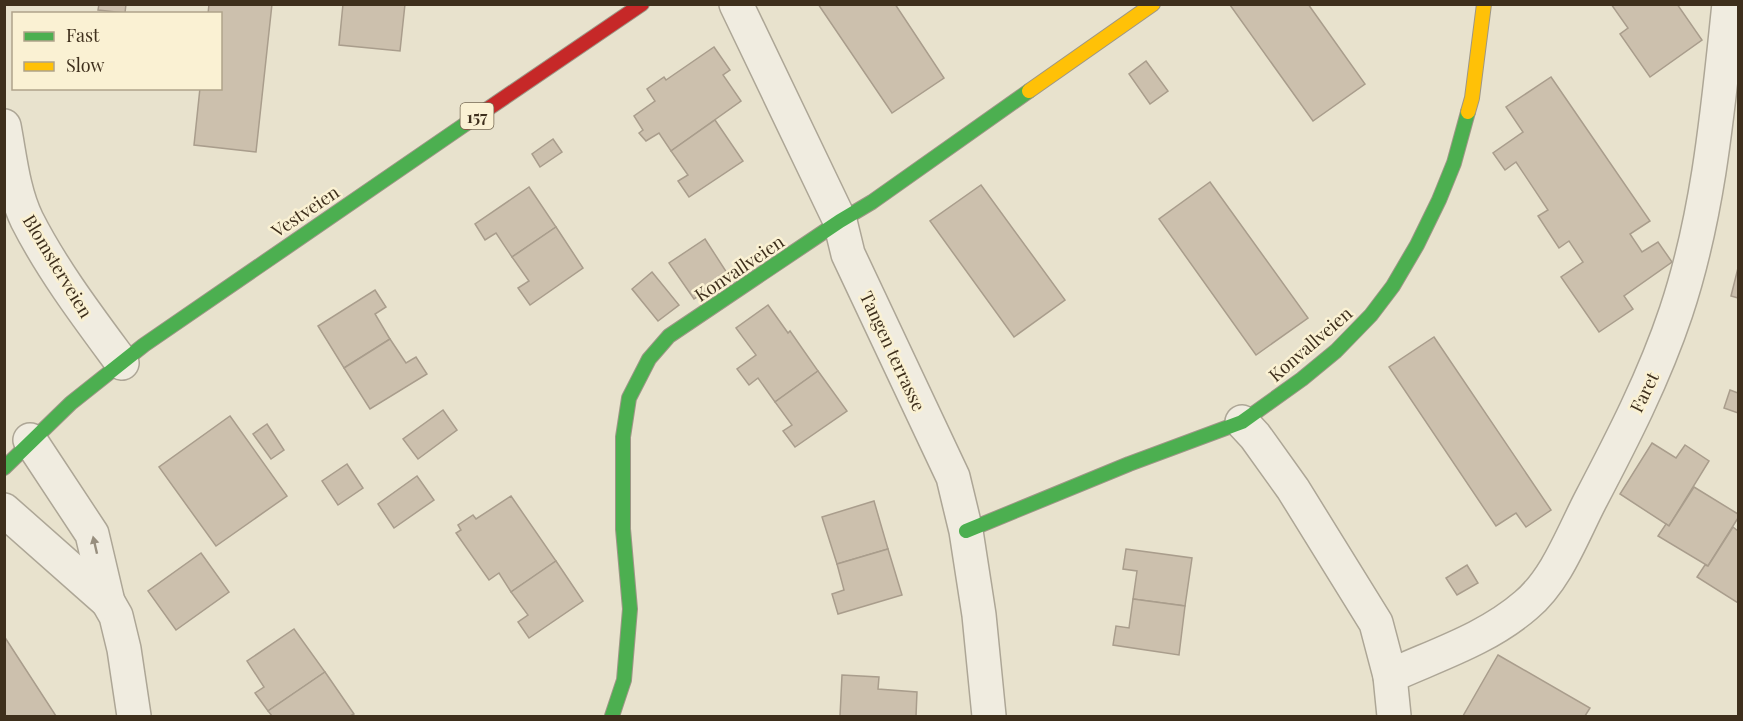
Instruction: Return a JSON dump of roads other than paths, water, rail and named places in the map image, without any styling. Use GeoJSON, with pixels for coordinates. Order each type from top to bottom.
{"type":"FeatureCollection","features":[{"type":"Feature","properties":{"kind":"street","name":"Vestveien"},"geometry":{"type":"LineString","coordinates":[[4,468],[30,440],[73,401],[185,314],[642,4]]}},
{"type":"Feature","properties":{"kind":"street","name":"Tangen terrasse"},"geometry":{"type":"LineString","coordinates":[[736,4],[840,221],[848,254],[953,477],[966,531],[979,615],[990,717]]}},
{"type":"Feature","properties":{"kind":"street","name":"Konvallveien"},"geometry":{"type":"LineString","coordinates":[[612,717],[624,680],[630,609],[623,529],[623,437],[629,398],[649,359],[669,336],[872,202],[1153,4]]}},
{"type":"Feature","properties":{"kind":"street","name":"Konvallveien"},"geometry":{"type":"LineString","coordinates":[[966,531],[1129,464],[1242,422],[1302,379],[1336,351],[1371,315],[1393,286],[1417,245],[1439,200],[1454,162],[1472,98],[1484,4]]}},
{"type":"Feature","properties":{"kind":"street","name":"Faret"},"geometry":{"type":"LineString","coordinates":[[1390,676],[1468,642],[1526,605],[1542,589],[1554,571],[1607,467],[1659,360],[1677,311],[1690,264],[1706,191],[1729,4]]}},
{"type":"Feature","properties":{"kind":"street","name":"Blomsterveien"},"geometry":{"type":"LineString","coordinates":[[4,126],[14,180],[27,219],[65,286],[122,363]]}},
{"type":"Feature","properties":{"kind":"street"},"geometry":{"type":"LineString","coordinates":[[1242,422],[1255,436],[1293,489],[1376,623],[1390,676],[1394,717]]}},
{"type":"Feature","properties":{"kind":"street"},"geometry":{"type":"LineString","coordinates":[[30,440],[92,534],[108,602],[116,616],[124,649],[134,717]]}},
{"type":"Feature","properties":{"kind":"street"},"geometry":{"type":"LineString","coordinates":[[4,510],[108,602]]}}]}
